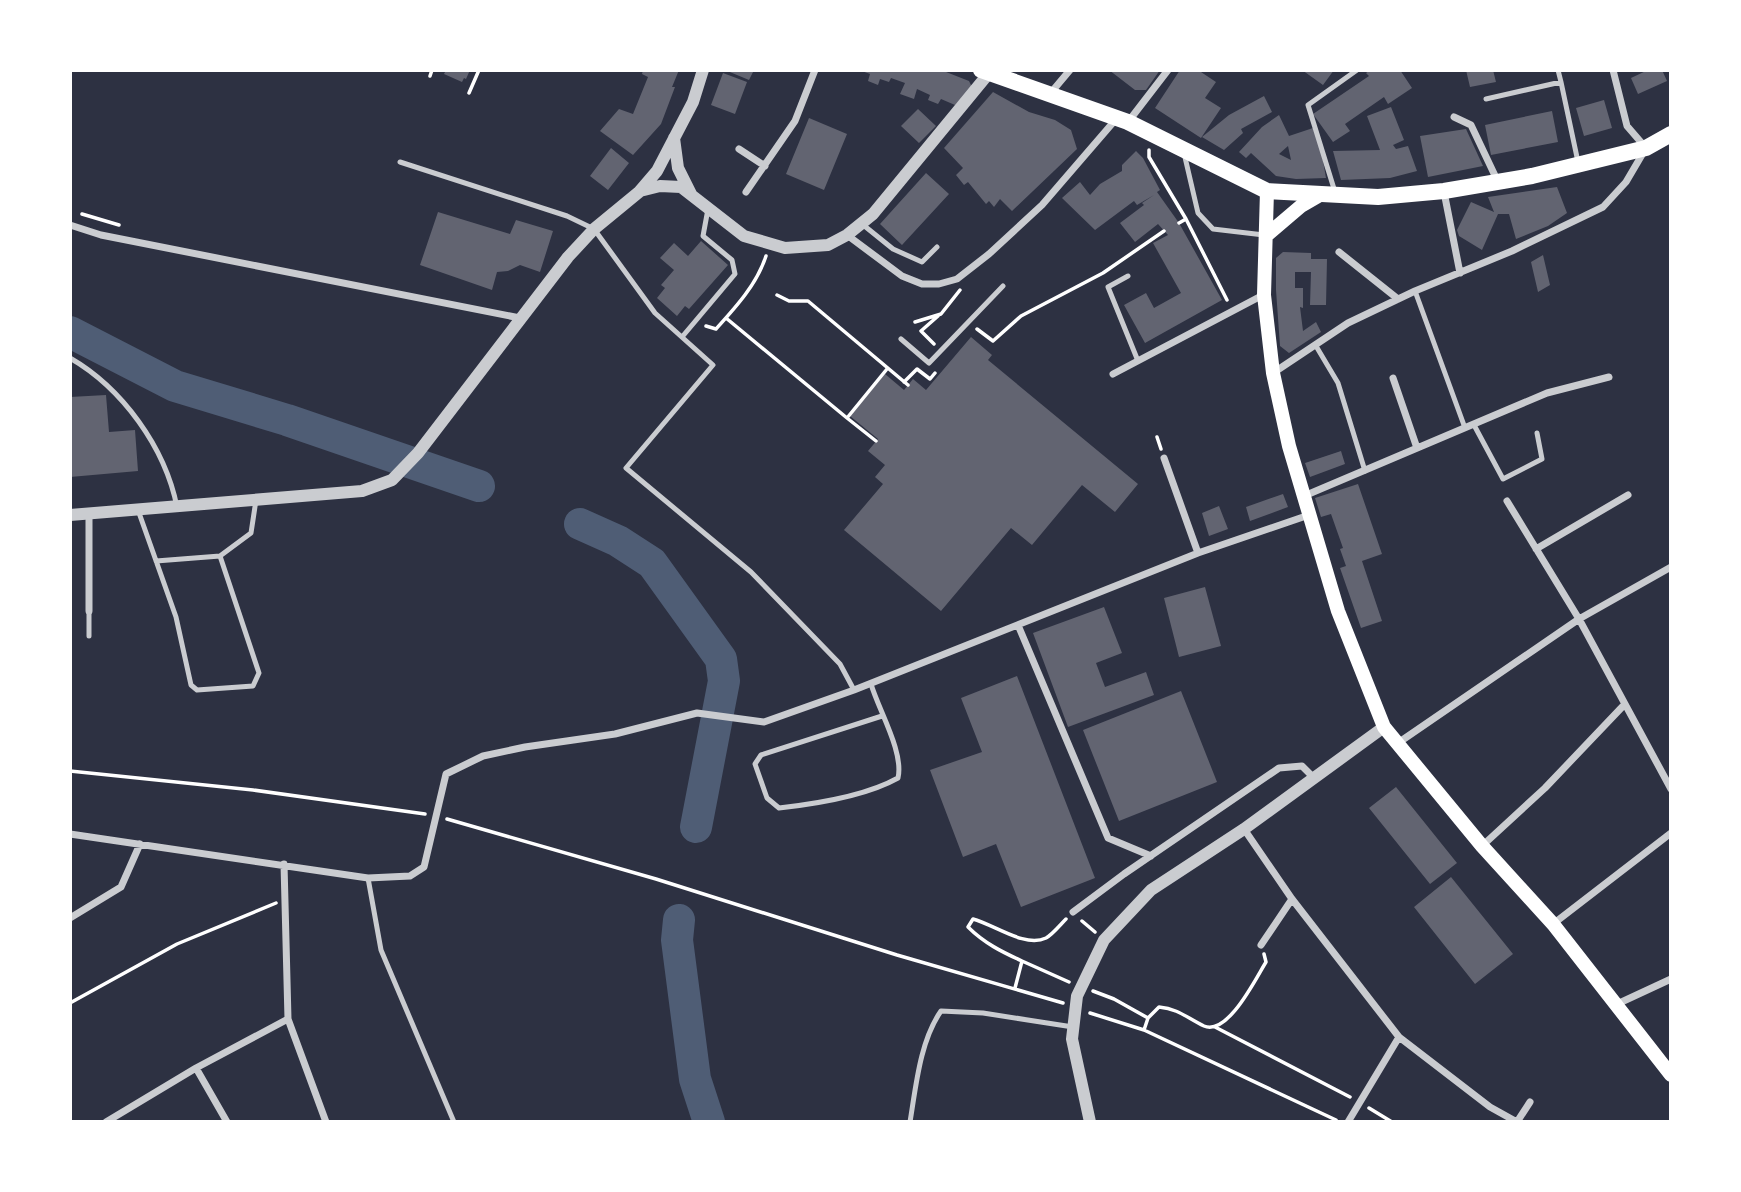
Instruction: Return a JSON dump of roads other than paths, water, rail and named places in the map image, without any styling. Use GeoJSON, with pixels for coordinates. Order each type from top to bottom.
{"type":"FeatureCollection","features":[{"type":"Feature","properties":{"kind":"main road"},"geometry":{"type":"LineString","coordinates":[[986,71],[1049,96],[1122,120],[1267,191],[1378,197],[1444,191],[1579,165],[1646,148],[1669,138]]}},
{"type":"Feature","properties":{"kind":"main road"},"geometry":{"type":"LineString","coordinates":[[1267,191],[1264,295],[1273,373],[1289,446],[1338,611],[1384,727],[1482,846],[1553,924],[1671,1075]]}},
{"type":"Feature","properties":{"kind":"main road"},"geometry":{"type":"LineString","coordinates":[[1267,235],[1301,206],[1328,195]]}},
{"type":"Feature","properties":{"kind":"street"},"geometry":{"type":"LineString","coordinates":[[70,515],[362,491],[392,480],[418,453],[568,257],[594,229],[639,192],[657,171],[693,102],[703,70]]}},
{"type":"Feature","properties":{"kind":"street"},"geometry":{"type":"LineString","coordinates":[[746,192],[795,121],[815,70]]}},
{"type":"Feature","properties":{"kind":"street"},"geometry":{"type":"LineString","coordinates":[[1049,96],[1069,70]]}},
{"type":"Feature","properties":{"kind":"street"},"geometry":{"type":"LineString","coordinates":[[847,235],[902,276],[922,284],[939,284],[957,279],[989,254],[1042,205],[1168,70]]}},
{"type":"Feature","properties":{"kind":"street"},"geometry":{"type":"LineString","coordinates":[[1273,373],[1348,323],[1603,207],[1626,182],[1646,148],[1627,126],[1613,70]]}},
{"type":"Feature","properties":{"kind":"street"},"geometry":{"type":"LineString","coordinates":[[639,192],[660,187],[681,187],[744,236],[785,248],[828,245],[847,235],[873,214],[986,71]]}},
{"type":"Feature","properties":{"kind":"street"},"geometry":{"type":"LineString","coordinates":[[1454,117],[1471,125],[1498,182]]}},
{"type":"Feature","properties":{"kind":"street"},"geometry":{"type":"LineString","coordinates":[[674,138],[678,168],[691,195]]}},
{"type":"Feature","properties":{"kind":"street"},"geometry":{"type":"LineString","coordinates":[[739,149],[765,166]]}},
{"type":"Feature","properties":{"kind":"street"},"geometry":{"type":"LineString","coordinates":[[1444,191],[1460,274]]}},
{"type":"Feature","properties":{"kind":"street"},"geometry":{"type":"LineString","coordinates":[[70,225],[102,235],[520,318]]}},
{"type":"Feature","properties":{"kind":"street"},"geometry":{"type":"LineString","coordinates":[[1339,252],[1398,299]]}},
{"type":"Feature","properties":{"kind":"street"},"geometry":{"type":"LineString","coordinates":[[1113,374],[1264,295]]}},
{"type":"Feature","properties":{"kind":"street"},"geometry":{"type":"LineString","coordinates":[[1304,496],[1547,393],[1609,377]]}},
{"type":"Feature","properties":{"kind":"street"},"geometry":{"type":"LineString","coordinates":[[1393,378],[1418,448]]}},
{"type":"Feature","properties":{"kind":"street"},"geometry":{"type":"LineString","coordinates":[[1164,458],[1198,554]]}},
{"type":"Feature","properties":{"kind":"street"},"geometry":{"type":"LineString","coordinates":[[1536,549],[1628,495]]}},
{"type":"Feature","properties":{"kind":"street"},"geometry":{"type":"LineString","coordinates":[[1507,501],[1579,619],[1671,789]]}},
{"type":"Feature","properties":{"kind":"street"},"geometry":{"type":"LineString","coordinates":[[89,514],[89,611]]}},
{"type":"Feature","properties":{"kind":"street"},"geometry":{"type":"LineString","coordinates":[[70,834],[368,878],[410,876],[424,867],[446,774],[483,756],[615,734],[697,713],[764,722],[871,684],[1198,554],[1310,515]]}},
{"type":"Feature","properties":{"kind":"street"},"geometry":{"type":"LineString","coordinates":[[1398,743],[1579,619],[1671,568]]}},
{"type":"Feature","properties":{"kind":"street"},"geometry":{"type":"LineString","coordinates":[[1018,625],[1108,838],[1151,856]]}},
{"type":"Feature","properties":{"kind":"street"},"geometry":{"type":"LineString","coordinates":[[1482,846],[1545,788],[1624,705]]}},
{"type":"Feature","properties":{"kind":"street"},"geometry":{"type":"LineString","coordinates":[[1090,1122],[1072,1039],[1077,996],[1104,940],[1151,890],[1244,829],[1384,727]]}},
{"type":"Feature","properties":{"kind":"street"},"geometry":{"type":"LineString","coordinates":[[1073,912],[1279,768],[1302,766],[1314,778]]}},
{"type":"Feature","properties":{"kind":"street"},"geometry":{"type":"LineString","coordinates":[[1244,829],[1292,900],[1399,1037],[1490,1107],[1517,1122],[1530,1102]]}},
{"type":"Feature","properties":{"kind":"street"},"geometry":{"type":"LineString","coordinates":[[1553,924],[1671,833]]}},
{"type":"Feature","properties":{"kind":"street"},"geometry":{"type":"LineString","coordinates":[[70,918],[121,887],[140,844]]}},
{"type":"Feature","properties":{"kind":"street"},"geometry":{"type":"LineString","coordinates":[[284,864],[288,1019],[326,1122]]}},
{"type":"Feature","properties":{"kind":"street"},"geometry":{"type":"LineString","coordinates":[[1261,945],[1292,900]]}},
{"type":"Feature","properties":{"kind":"street"},"geometry":{"type":"LineString","coordinates":[[1615,1005],[1671,979]]}},
{"type":"Feature","properties":{"kind":"street"},"geometry":{"type":"LineString","coordinates":[[107,1122],[196,1068],[288,1019]]}},
{"type":"Feature","properties":{"kind":"street"},"geometry":{"type":"LineString","coordinates":[[1348,1122],[1399,1037]]}},
{"type":"Feature","properties":{"kind":"street"},"geometry":{"type":"LineString","coordinates":[[196,1068],[227,1122]]}},
{"type":"Feature","properties":{"kind":"lane"},"geometry":{"type":"LineString","coordinates":[[1328,195],[1308,105],[1357,70]]}},
{"type":"Feature","properties":{"kind":"lane"},"geometry":{"type":"LineString","coordinates":[[1558,70],[1579,165]]}},
{"type":"Feature","properties":{"kind":"lane"},"geometry":{"type":"LineString","coordinates":[[1486,99],[1561,82]]}},
{"type":"Feature","properties":{"kind":"lane"},"geometry":{"type":"LineString","coordinates":[[1184,150],[1198,213],[1213,229],[1267,235]]}},
{"type":"Feature","properties":{"kind":"lane"},"geometry":{"type":"LineString","coordinates":[[400,162],[568,216],[594,229],[655,313],[713,365],[626,468],[751,572],[840,664],[854,690]]}},
{"type":"Feature","properties":{"kind":"lane"},"geometry":{"type":"LineString","coordinates":[[682,337],[735,274],[732,260],[703,236],[708,208]]}},
{"type":"Feature","properties":{"kind":"lane"},"geometry":{"type":"LineString","coordinates":[[862,224],[893,249],[922,262],[937,247]]}},
{"type":"Feature","properties":{"kind":"lane"},"geometry":{"type":"LineString","coordinates":[[1128,276],[1108,287],[1138,361]]}},
{"type":"Feature","properties":{"kind":"lane"},"geometry":{"type":"LineString","coordinates":[[901,339],[929,363],[1003,286]]}},
{"type":"Feature","properties":{"kind":"lane"},"geometry":{"type":"LineString","coordinates":[[1415,291],[1465,428]]}},
{"type":"Feature","properties":{"kind":"lane"},"geometry":{"type":"LineString","coordinates":[[1316,346],[1338,383],[1365,471]]}},
{"type":"Feature","properties":{"kind":"lane"},"geometry":{"type":"LineString","coordinates":[[70,358],[88,369],[114,392],[135,418],[165,467],[172,483],[177,507]]}},
{"type":"Feature","properties":{"kind":"lane"},"geometry":{"type":"LineString","coordinates":[[1474,425],[1503,479],[1542,459],[1537,433]]}},
{"type":"Feature","properties":{"kind":"lane"},"geometry":{"type":"LineString","coordinates":[[156,561],[220,555],[251,533],[256,500]]}},
{"type":"Feature","properties":{"kind":"lane"},"geometry":{"type":"LineString","coordinates":[[138,510],[176,617],[191,685],[197,690],[253,686],[259,673],[220,555]]}},
{"type":"Feature","properties":{"kind":"lane"},"geometry":{"type":"LineString","coordinates":[[89,611],[89,636]]}},
{"type":"Feature","properties":{"kind":"lane"},"geometry":{"type":"LineString","coordinates":[[871,684],[900,766],[898,778],[882,787],[800,806],[779,808],[767,798],[755,764],[761,755],[882,716]]}},
{"type":"Feature","properties":{"kind":"lane"},"geometry":{"type":"LineString","coordinates":[[368,878],[381,950],[454,1122]]}},
{"type":"Feature","properties":{"kind":"lane"},"geometry":{"type":"LineString","coordinates":[[910,1122],[919,1073],[933,1023],[941,1011],[983,1013],[1073,1027]]}},
{"type":"Feature","properties":{"kind":"waterway"},"geometry":{"type":"LineString","coordinates":[[70,332],[175,386],[287,420],[479,486]]}},
{"type":"Feature","properties":{"kind":"waterway"},"geometry":{"type":"LineString","coordinates":[[580,524],[618,541],[652,563],[721,659],[724,681],[696,827]]}},
{"type":"Feature","properties":{"kind":"waterway"},"geometry":{"type":"LineString","coordinates":[[679,920],[677,940],[695,1079],[709,1122]]}}]}
